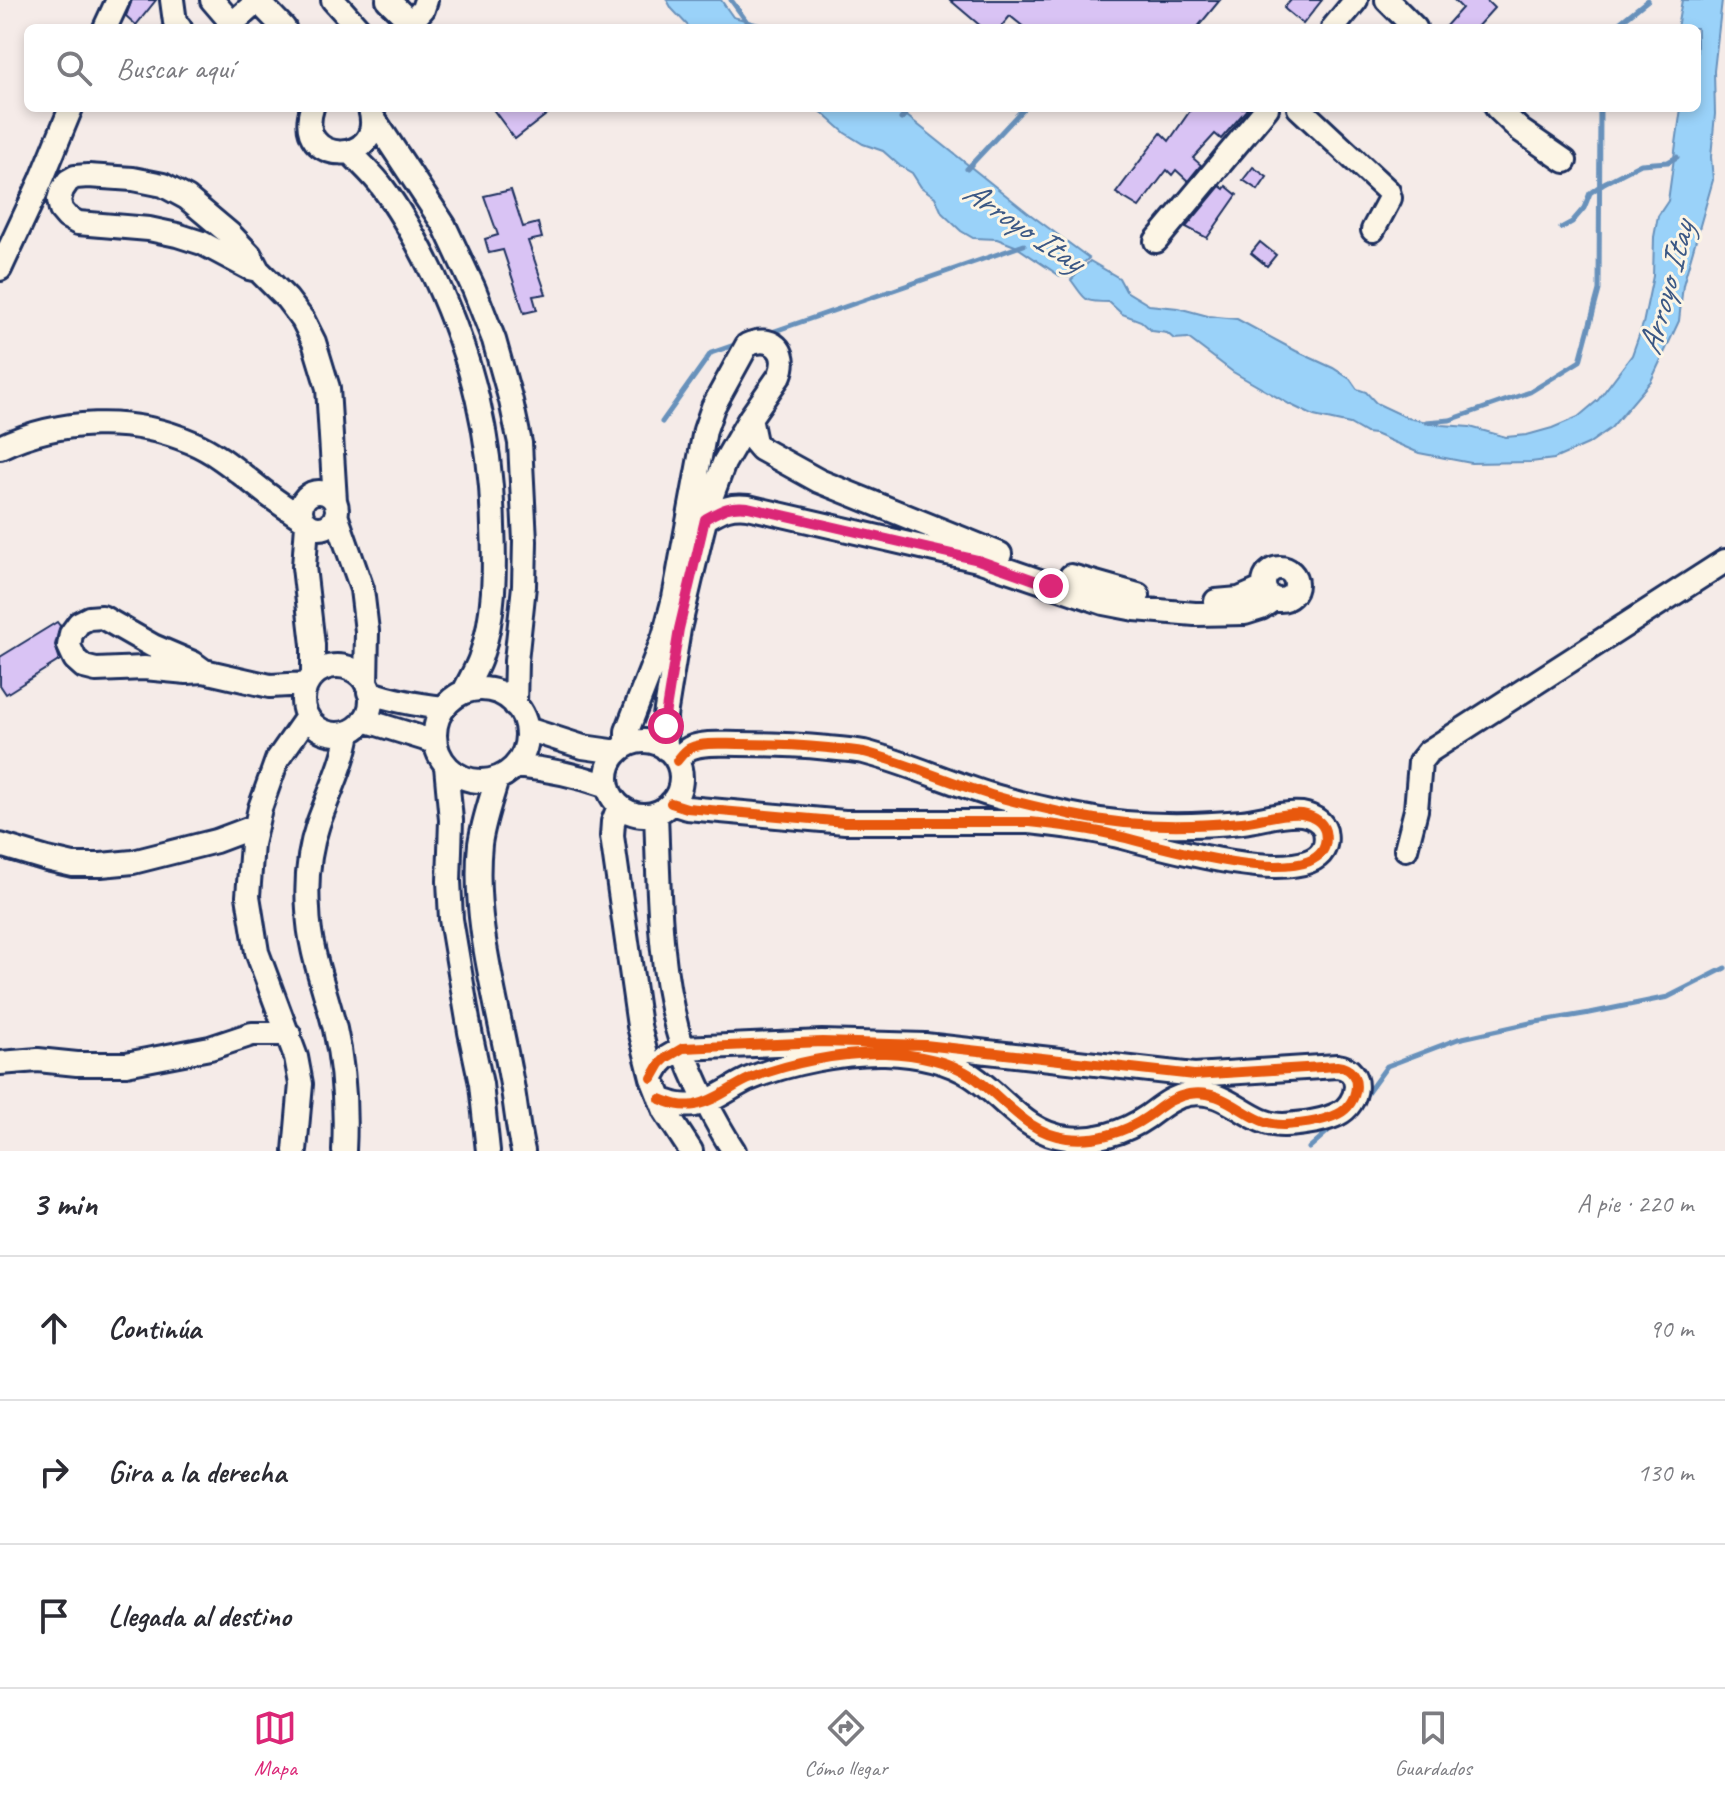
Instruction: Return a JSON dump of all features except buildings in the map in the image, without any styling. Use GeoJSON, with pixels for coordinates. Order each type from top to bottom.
{"type":"FeatureCollection","features":[{"type":"Feature","properties":{"kind":"street"},"geometry":{"type":"LineString","coordinates":[[107,24],[118,0]]}},
{"type":"Feature","properties":{"kind":"street"},"geometry":{"type":"LineString","coordinates":[[172,0],[177,24]]}},
{"type":"Feature","properties":{"kind":"street"},"geometry":{"type":"LineString","coordinates":[[212,0],[230,24]]}},
{"type":"Feature","properties":{"kind":"street"},"geometry":{"type":"LineString","coordinates":[[235,24],[258,0],[280,24]]}},
{"type":"Feature","properties":{"kind":"street"},"geometry":{"type":"LineString","coordinates":[[333,0],[354,24]]}},
{"type":"Feature","properties":{"kind":"street"},"geometry":{"type":"LineString","coordinates":[[388,0],[407,24]]}},
{"type":"Feature","properties":{"kind":"street"},"geometry":{"type":"LineString","coordinates":[[409,24],[423,9],[426,0]]}},
{"type":"Feature","properties":{"kind":"street"},"geometry":{"type":"LineString","coordinates":[[1336,24],[1356,0]]}},
{"type":"Feature","properties":{"kind":"street"},"geometry":{"type":"LineString","coordinates":[[1387,0],[1411,24]]}},
{"type":"Feature","properties":{"kind":"street"},"geometry":{"type":"LineString","coordinates":[[0,269],[69,112]]}},
{"type":"Feature","properties":{"kind":"street"},"geometry":{"type":"LineString","coordinates":[[307,112],[312,135],[324,149],[332,152],[350,152],[365,142],[377,116],[444,225],[494,340],[520,443],[525,541],[515,705]]}},
{"type":"Feature","properties":{"kind":"street"},"geometry":{"type":"LineString","coordinates":[[1156,241],[1264,112]]}},
{"type":"Feature","properties":{"kind":"street"},"geometry":{"type":"LineString","coordinates":[[1303,112],[1388,191],[1390,198],[1373,230]]}},
{"type":"Feature","properties":{"kind":"street"},"geometry":{"type":"LineString","coordinates":[[1501,112],[1520,130],[1565,161]]}},
{"type":"Feature","properties":{"kind":"street"},"geometry":{"type":"LineString","coordinates":[[350,152],[382,186],[417,240],[465,349],[481,407],[493,495],[493,584],[489,624],[480,660],[464,692]]}},
{"type":"Feature","properties":{"kind":"street"},"geometry":{"type":"LineString","coordinates":[[258,270],[223,252],[177,235],[149,229],[78,223],[61,210],[59,200],[62,190],[75,177],[88,176],[163,185],[187,198],[231,235],[250,255],[258,270],[287,299],[314,342],[328,388],[335,508],[328,526],[314,527],[307,508]]}},
{"type":"Feature","properties":{"kind":"street"},"geometry":{"type":"LineString","coordinates":[[623,748],[664,636],[674,598],[700,453],[713,407],[747,345],[766,341],[781,352],[783,368],[724,463],[705,519],[679,629],[665,716],[672,755],[680,771],[677,794],[663,808],[660,914],[669,991],[683,1048],[707,1102],[734,1151]]}},
{"type":"Feature","properties":{"kind":"street"},"geometry":{"type":"LineString","coordinates":[[705,519],[734,505],[748,507],[978,560],[1104,603],[1135,609],[1195,614],[1245,613],[1261,608],[1269,593],[1230,601],[1160,599],[1108,588],[997,552],[819,481],[761,449],[755,442],[750,418]]}},
{"type":"Feature","properties":{"kind":"street"},"geometry":{"type":"LineString","coordinates":[[0,447],[33,434],[69,426],[109,424],[151,428],[193,443],[229,464],[270,497],[307,508]]}},
{"type":"Feature","properties":{"kind":"street"},"geometry":{"type":"LineString","coordinates":[[330,442],[307,508],[304,567],[313,645],[310,680],[303,699],[306,712],[313,725],[330,733],[357,726],[435,742]]}},
{"type":"Feature","properties":{"kind":"street"},"geometry":{"type":"LineString","coordinates":[[307,508],[324,492],[330,495],[362,589],[367,631],[369,711],[357,726],[317,828],[309,868],[307,908],[310,943],[335,1030],[343,1093],[344,1151]]}},
{"type":"Feature","properties":{"kind":"street"},"geometry":{"type":"LineString","coordinates":[[1406,849],[1416,810],[1420,762],[1428,752],[1725,561]]}},
{"type":"Feature","properties":{"kind":"street"},"geometry":{"type":"LineString","coordinates":[[204,671],[102,617],[79,623],[71,634],[69,646],[75,659],[84,667],[96,670],[144,668],[204,671],[270,686],[310,680],[324,668],[343,666],[352,670],[368,687],[392,700],[444,708]]}},
{"type":"Feature","properties":{"kind":"street"},"geometry":{"type":"LineString","coordinates":[[270,686],[306,712]]}},
{"type":"Feature","properties":{"kind":"street"},"geometry":{"type":"LineString","coordinates":[[523,1151],[500,1027],[479,880],[480,842],[506,772],[522,757],[527,729],[521,714],[507,697],[497,692],[475,689],[464,692],[444,708],[435,724],[435,742],[439,757],[446,766],[464,779],[475,782],[506,772],[551,769],[582,776],[614,796],[629,812],[640,815],[663,808],[687,808],[845,822],[1052,824],[1245,865],[1300,864],[1314,860],[1321,853],[1324,843],[1325,831],[1321,824],[1307,815],[1182,825],[1102,820],[991,795],[862,752],[786,743],[710,744],[672,755]]}},
{"type":"Feature","properties":{"kind":"street"},"geometry":{"type":"LineString","coordinates":[[295,1151],[301,1084],[289,1034],[257,952],[248,896],[260,808],[277,760],[306,712]]}},
{"type":"Feature","properties":{"kind":"street"},"geometry":{"type":"LineString","coordinates":[[527,729],[583,747],[623,748]]}},
{"type":"Feature","properties":{"kind":"street"},"geometry":{"type":"LineString","coordinates":[[672,755],[660,745],[638,741],[623,748],[611,762],[607,774],[614,796],[612,836],[639,1026],[665,1111],[691,1151]]}},
{"type":"Feature","properties":{"kind":"street"},"geometry":{"type":"LineString","coordinates":[[446,766],[451,820],[451,919],[481,1084],[488,1151]]}},
{"type":"Feature","properties":{"kind":"street"},"geometry":{"type":"LineString","coordinates":[[0,845],[73,865],[101,865],[133,862],[216,841],[256,826]]}},
{"type":"Feature","properties":{"kind":"street"},"geometry":{"type":"LineString","coordinates":[[216,841],[251,858]]}},
{"type":"Feature","properties":{"kind":"street"},"geometry":{"type":"LineString","coordinates":[[252,1034],[276,1005]]}},
{"type":"Feature","properties":{"kind":"street"},"geometry":{"type":"LineString","coordinates":[[0,1063],[38,1060],[126,1064],[210,1048],[252,1034],[289,1034]]}},
{"type":"Feature","properties":{"kind":"street"},"geometry":{"type":"LineString","coordinates":[[869,1042],[1194,1075],[1337,1066],[1350,1072],[1356,1089],[1354,1101],[1346,1109],[1316,1121],[1280,1125],[1250,1116],[1212,1094],[1190,1094],[1167,1101],[1145,1118],[1102,1137],[1067,1138],[1046,1133],[1027,1123],[981,1083],[955,1066],[916,1056],[882,1053],[826,1059],[751,1078],[707,1102],[679,1106],[656,1088],[660,1064],[683,1048],[869,1042]]}},
{"type":"Feature","properties":{"kind":"street"},"geometry":{"type":"LineString","coordinates":[[0,1050],[38,1060]]}},
{"type":"Feature","properties":{"kind":"water"},"geometry":{"type":"Polygon","coordinates":[[[667,0],[721,0],[733,17],[760,24],[686,24],[667,0]]]}},
{"type":"Feature","properties":{"kind":"water"},"geometry":{"type":"Polygon","coordinates":[[[1682,0],[1722,0],[1714,71],[1713,180],[1683,285],[1679,321],[1651,381],[1611,428],[1588,444],[1554,459],[1471,463],[1419,453],[1350,424],[1314,416],[1233,372],[1188,338],[1174,339],[1167,333],[1152,331],[1141,321],[1122,314],[1109,302],[1086,299],[1071,280],[1090,261],[1119,278],[1126,291],[1149,305],[1237,319],[1333,368],[1376,403],[1408,418],[1470,427],[1506,437],[1552,428],[1578,417],[1598,400],[1632,355],[1643,324],[1653,276],[1654,237],[1658,216],[1668,201],[1680,112],[1701,112],[1701,24],[1678,24],[1682,0]]]}},
{"type":"Feature","properties":{"kind":"water"},"geometry":{"type":"Polygon","coordinates":[[[821,112],[902,112],[1089,258],[1068,277],[1060,276],[1015,246],[997,239],[973,238],[942,213],[935,197],[921,187],[912,173],[883,151],[845,133],[821,112]]]}},
{"type":"Feature","properties":{"kind":"waterway","name":"Arroyo Itay"},"geometry":{"type":"LineString","coordinates":[[731,0],[749,24]]}},
{"type":"Feature","properties":{"kind":"waterway","name":"Arroyo Itay"},"geometry":{"type":"LineString","coordinates":[[1618,24],[1648,0]]}},
{"type":"Feature","properties":{"kind":"waterway"},"geometry":{"type":"LineString","coordinates":[[901,119],[907,112]]}},
{"type":"Feature","properties":{"kind":"waterway"},"geometry":{"type":"LineString","coordinates":[[967,169],[1020,112]]}},
{"type":"Feature","properties":{"kind":"waterway","name":"Arroyo Itay"},"geometry":{"type":"LineString","coordinates":[[1426,422],[1450,420],[1530,392],[1580,361],[1599,290],[1600,112]]}},
{"type":"Feature","properties":{"kind":"waterway"},"geometry":{"type":"LineString","coordinates":[[1561,228],[1572,222],[1584,208],[1590,193],[1604,183],[1641,164],[1668,162],[1677,157]]}},
{"type":"Feature","properties":{"kind":"waterway"},"geometry":{"type":"LineString","coordinates":[[769,333],[1024,245]]}},
{"type":"Feature","properties":{"kind":"waterway"},"geometry":{"type":"LineString","coordinates":[[662,422],[711,353],[740,343]]}},
{"type":"Feature","properties":{"kind":"waterway"},"geometry":{"type":"LineString","coordinates":[[1363,1099],[1387,1066],[1458,1039],[1668,997],[1725,968]]}},
{"type":"Feature","properties":{"kind":"waterway"},"geometry":{"type":"LineString","coordinates":[[1309,1148],[1335,1125]]}},
{"type":"Feature","properties":{"kind":"cycle path"},"geometry":{"type":"LineString","coordinates":[[671,803],[687,808],[845,822],[1030,822],[1093,830],[1197,856],[1272,866],[1302,863],[1321,852],[1325,831],[1322,824],[1302,814],[1200,825],[1136,824],[1094,819],[1001,798],[880,756],[846,750],[707,744],[690,748],[677,761]]}},
{"type":"Feature","properties":{"kind":"cycle path"},"geometry":{"type":"LineString","coordinates":[[652,1078],[666,1058],[683,1048],[822,1042],[925,1045],[1194,1075],[1337,1066],[1352,1073],[1356,1087],[1351,1103],[1345,1109],[1332,1117],[1312,1122],[1271,1124],[1215,1096],[1189,1094],[1172,1100],[1138,1123],[1119,1131],[1078,1139],[1052,1135],[1039,1129],[972,1076],[919,1056],[852,1054],[798,1063],[764,1073],[695,1105],[677,1105],[660,1099]]}},
{"type":"Feature","properties":{"kind":"route"},"geometry":{"type":"LineString","coordinates":[[666,726],[679,629],[705,519],[725,508],[734,505],[748,507],[867,533],[978,560],[1051,586]]}}]}
